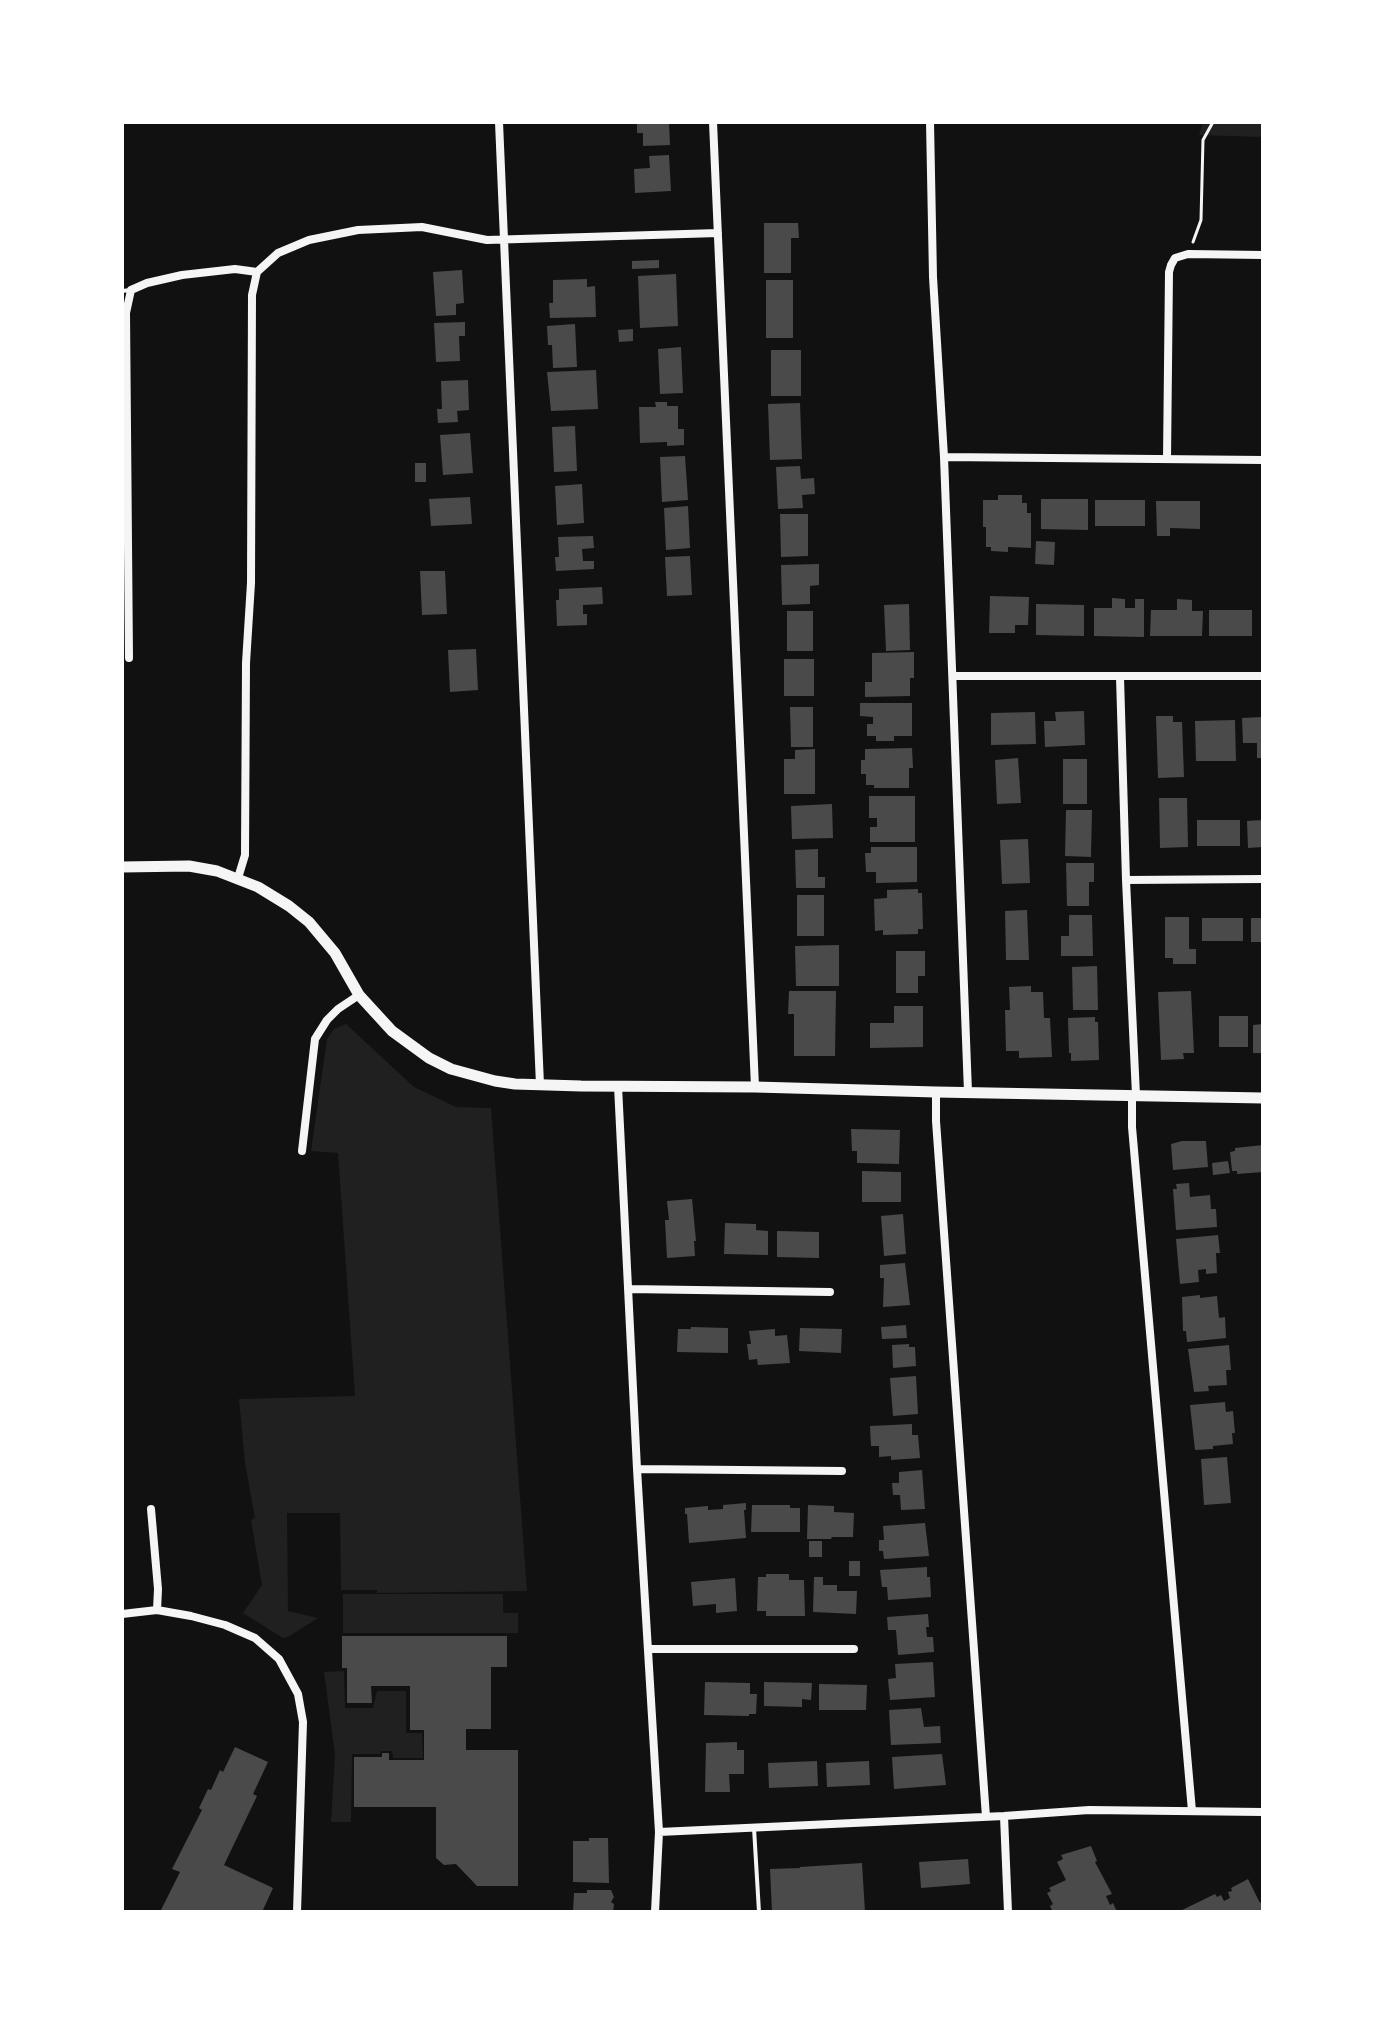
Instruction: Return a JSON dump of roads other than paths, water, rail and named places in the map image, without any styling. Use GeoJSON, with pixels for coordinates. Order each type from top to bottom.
{"type":"FeatureCollection","features":[{"type":"Feature","properties":{"kind":"street"},"geometry":{"type":"LineString","coordinates":[[499,122],[540,1085]]}},
{"type":"Feature","properties":{"kind":"street"},"geometry":{"type":"LineString","coordinates":[[713,122],[755,1087]]}},
{"type":"Feature","properties":{"kind":"street"},"geometry":{"type":"LineString","coordinates":[[930,122],[933,277],[944,457],[968,1092]]}},
{"type":"Feature","properties":{"kind":"street"},"geometry":{"type":"LineString","coordinates":[[238,878],[245,855],[245,695],[251,583],[252,295],[257,272],[278,253],[309,240],[358,230],[422,227],[487,240],[718,233]]}},
{"type":"Feature","properties":{"kind":"street"},"geometry":{"type":"LineString","coordinates":[[1167,459],[1169,272],[1175,258],[1188,254],[1263,255]]}},
{"type":"Feature","properties":{"kind":"street"},"geometry":{"type":"LineString","coordinates":[[129,658],[126,291],[182,275],[235,269],[257,272]]}},
{"type":"Feature","properties":{"kind":"street"},"geometry":{"type":"LineString","coordinates":[[944,457],[1263,460]]}},
{"type":"Feature","properties":{"kind":"street"},"geometry":{"type":"LineString","coordinates":[[953,676],[1263,676]]}},
{"type":"Feature","properties":{"kind":"street"},"geometry":{"type":"LineString","coordinates":[[1120,677],[1134,1095],[1132,1127],[1192,1811]]}},
{"type":"Feature","properties":{"kind":"street"},"geometry":{"type":"LineString","coordinates":[[122,867],[189,866],[238,878],[269,893],[309,922],[335,953],[359,995],[392,1031],[429,1058],[474,1076],[540,1085],[1263,1098]]}},
{"type":"Feature","properties":{"kind":"street"},"geometry":{"type":"LineString","coordinates":[[1126,880],[1263,879]]}},
{"type":"Feature","properties":{"kind":"street"},"geometry":{"type":"LineString","coordinates":[[302,1151],[315,1039],[338,1009],[359,995]]}},
{"type":"Feature","properties":{"kind":"street"},"geometry":{"type":"LineString","coordinates":[[618,1086],[659,1832],[655,1912]]}},
{"type":"Feature","properties":{"kind":"street"},"geometry":{"type":"LineString","coordinates":[[936,1092],[986,1817]]}},
{"type":"Feature","properties":{"kind":"street"},"geometry":{"type":"LineString","coordinates":[[628,1289],[830,1292]]}},
{"type":"Feature","properties":{"kind":"street"},"geometry":{"type":"LineString","coordinates":[[637,1469],[842,1471]]}},
{"type":"Feature","properties":{"kind":"street"},"geometry":{"type":"LineString","coordinates":[[151,1509],[157,1610]]}},
{"type":"Feature","properties":{"kind":"street"},"geometry":{"type":"LineString","coordinates":[[122,1614],[157,1610],[225,1625],[255,1638],[279,1659],[298,1694],[303,1722],[297,1912]]}},
{"type":"Feature","properties":{"kind":"street"},"geometry":{"type":"LineString","coordinates":[[648,1649],[854,1649]]}},
{"type":"Feature","properties":{"kind":"street"},"geometry":{"type":"LineString","coordinates":[[659,1832],[1089,1810],[1263,1812]]}},
{"type":"Feature","properties":{"kind":"street"},"geometry":{"type":"LineString","coordinates":[[1004,1816],[1008,1912]]}},
{"type":"Feature","properties":{"kind":"lane"},"geometry":{"type":"LineString","coordinates":[[754,1828],[759,1912]]}}]}
